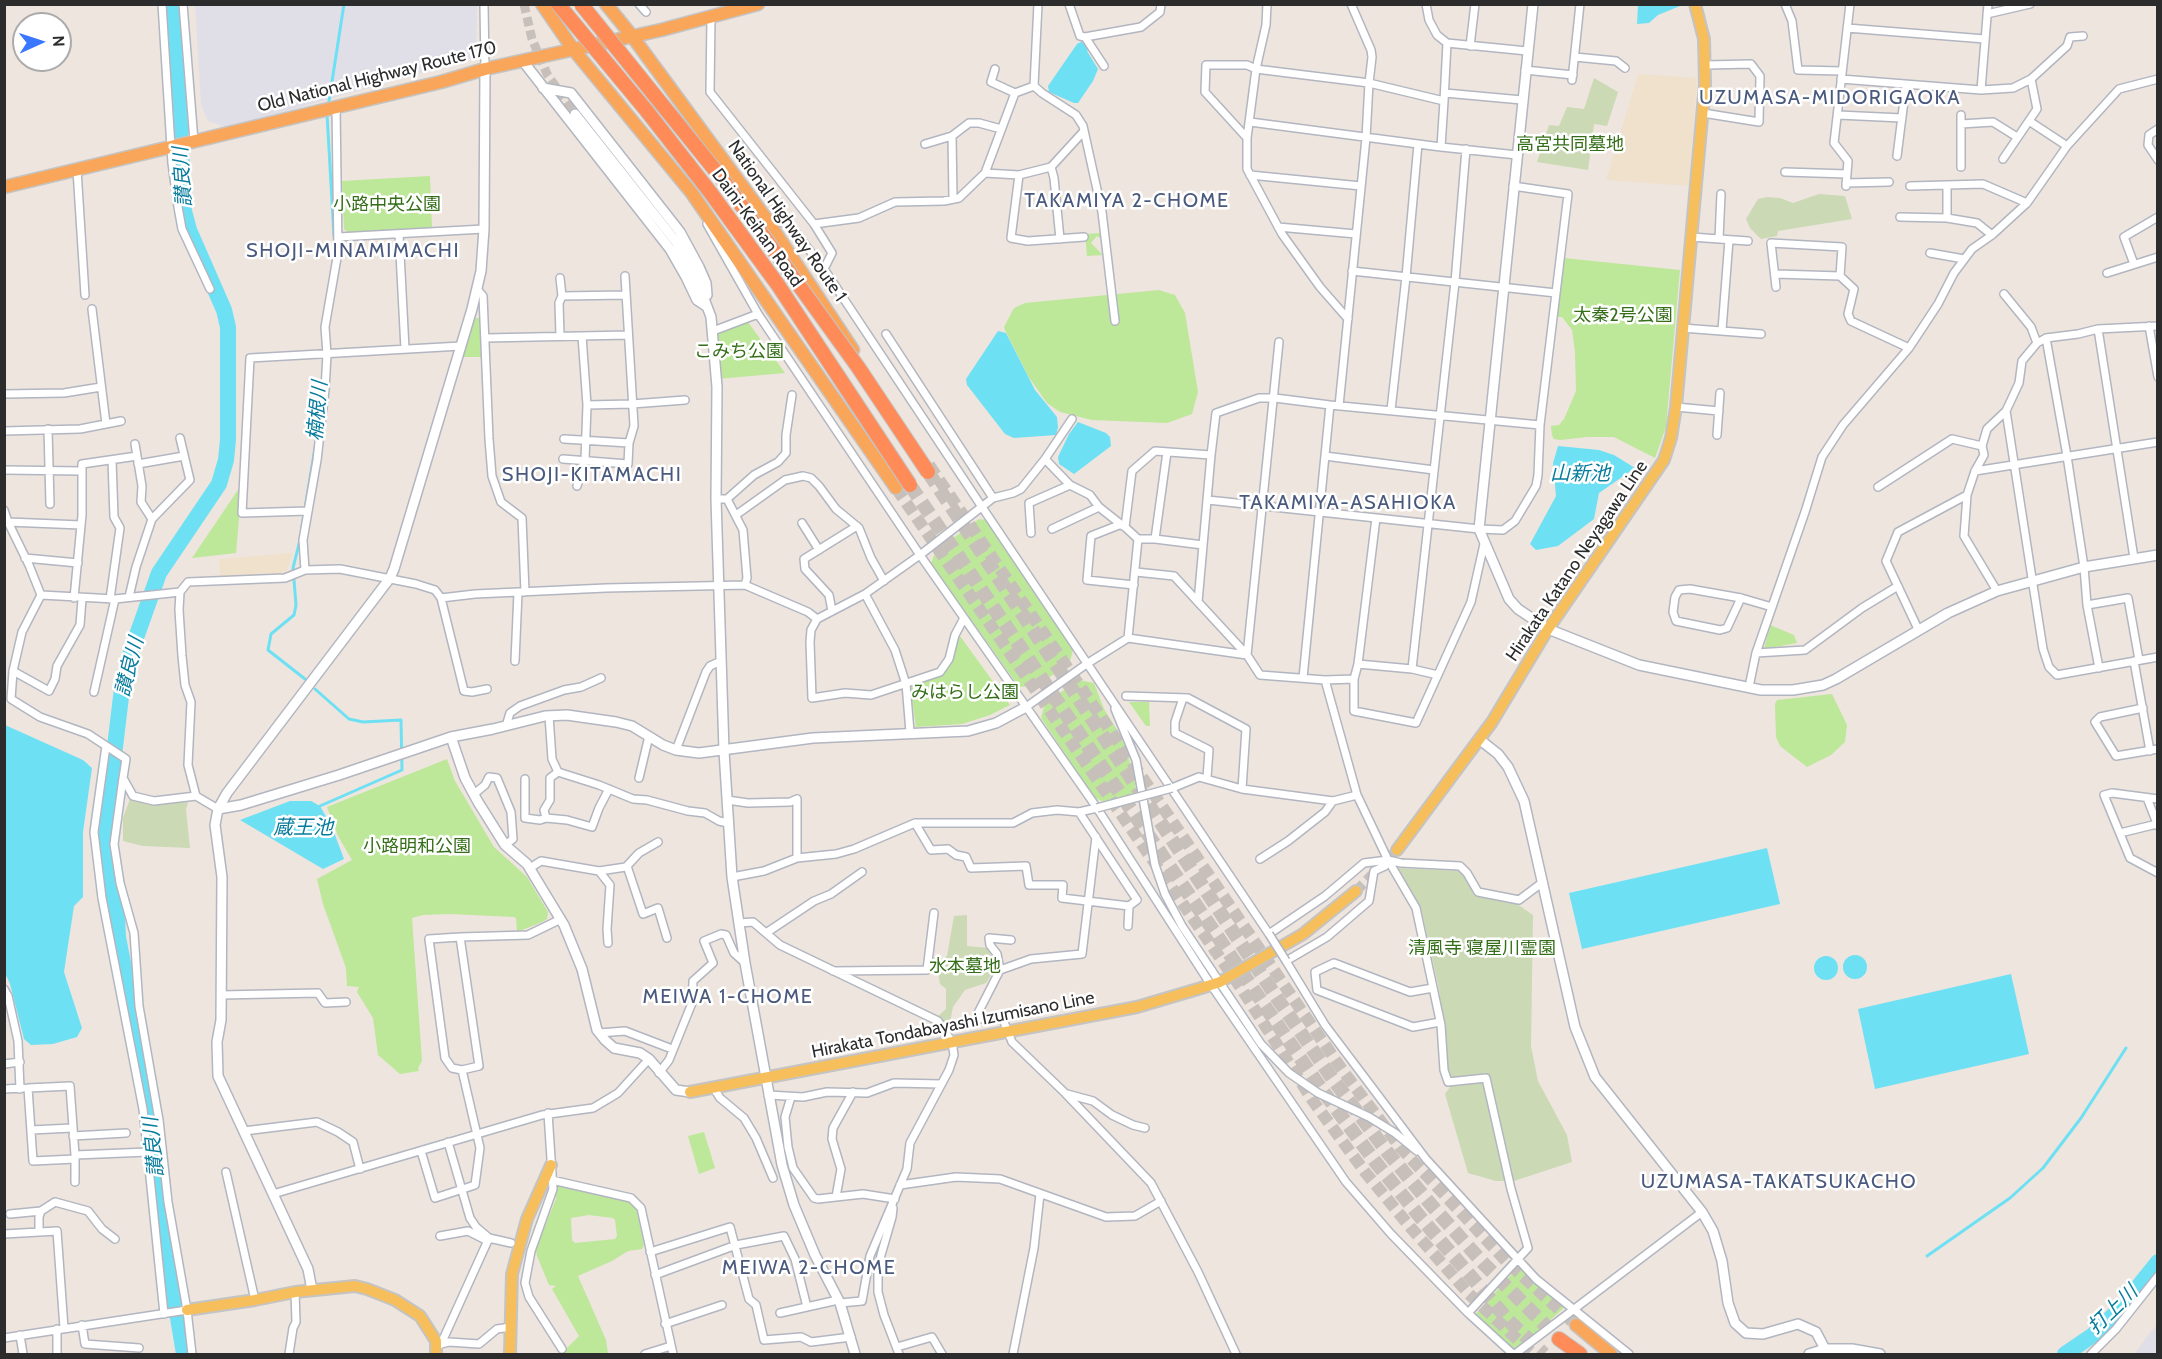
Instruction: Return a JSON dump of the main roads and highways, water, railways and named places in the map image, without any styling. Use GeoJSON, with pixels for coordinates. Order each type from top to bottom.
{"type":"FeatureCollection","features":[{"type":"Feature","properties":{"kind":"highway"},"geometry":{"type":"LineString","coordinates":[[542,4],[573,49],[691,192],[896,488]]}},
{"type":"Feature","properties":{"kind":"highway","name":"Daini-Keihan Road"},"geometry":{"type":"LineString","coordinates":[[558,4],[710,192],[777,285],[910,485]]}},
{"type":"Feature","properties":{"kind":"highway","name":"Daini-Keihan Road"},"geometry":{"type":"LineString","coordinates":[[581,4],[723,180],[929,468]]}},
{"type":"Feature","properties":{"kind":"highway","name":"National Highway Route 1"},"geometry":{"type":"LineString","coordinates":[[606,4],[765,217],[929,468]]}},
{"type":"Feature","properties":{"kind":"highway","name":"Old National Highway Route 170"},"geometry":{"type":"LineString","coordinates":[[4,187],[758,4]]}},
{"type":"Feature","properties":{"kind":"highway"},"geometry":{"type":"LineString","coordinates":[[1576,1325],[1611,1354]]}},
{"type":"Feature","properties":{"kind":"highway"},"geometry":{"type":"LineString","coordinates":[[1559,1339],[1580,1354]]}},
{"type":"Feature","properties":{"kind":"main road","name":"Hirakata Katano Neyagawa Line"},"geometry":{"type":"LineString","coordinates":[[1397,850],[1492,722],[1548,629],[1664,460],[1671,438],[1676,407],[1703,112],[1706,65],[1704,39],[1695,4]]}},
{"type":"Feature","properties":{"kind":"main road","name":"Hirakata Tondabayashi Izumisano Line"},"geometry":{"type":"LineString","coordinates":[[690,1092],[1137,1007],[1215,983],[1303,934],[1356,891]]}},
{"type":"Feature","properties":{"kind":"main road"},"geometry":{"type":"LineString","coordinates":[[510,1354],[512,1274],[527,1219],[551,1165]]}},
{"type":"Feature","properties":{"kind":"main road"},"geometry":{"type":"LineString","coordinates":[[187,1310],[295,1292],[355,1286],[395,1300],[420,1316],[438,1348]]}},
{"type":"Feature","properties":{"kind":"water"},"geometry":{"type":"Polygon","coordinates":[[[1679,4],[1680,6],[1658,15],[1649,23],[1637,24],[1638,5],[1679,4]]]}},
{"type":"Feature","properties":{"kind":"water"},"geometry":{"type":"Polygon","coordinates":[[[1083,41],[1098,69],[1078,103],[1074,103],[1049,92],[1048,86],[1077,44],[1083,41]]]}},
{"type":"Feature","properties":{"kind":"water"},"geometry":{"type":"Polygon","coordinates":[[[998,331],[1006,333],[1035,390],[1057,417],[1056,435],[1014,438],[1005,434],[967,385],[966,379],[998,331]]]}},
{"type":"Feature","properties":{"kind":"water"},"geometry":{"type":"Polygon","coordinates":[[[1078,422],[1106,433],[1110,437],[1111,446],[1074,474],[1059,464],[1058,457],[1069,434],[1078,422]]]}},
{"type":"Feature","properties":{"kind":"water","name":"山新池"},"geometry":{"type":"Polygon","coordinates":[[[1558,446],[1599,450],[1614,455],[1635,468],[1599,493],[1594,519],[1558,546],[1536,550],[1530,544],[1556,496],[1553,463],[1558,446]]]}},
{"type":"Feature","properties":{"kind":"water"},"geometry":{"type":"Polygon","coordinates":[[[5,725],[83,760],[92,768],[83,832],[83,897],[74,906],[64,972],[82,1028],[77,1037],[53,1044],[31,1045],[24,1039],[5,973],[5,725]]]}},
{"type":"Feature","properties":{"kind":"water","name":"蔵王池"},"geometry":{"type":"Polygon","coordinates":[[[290,801],[311,801],[320,806],[332,827],[344,859],[323,869],[240,820],[290,801]]]}},
{"type":"Feature","properties":{"kind":"water"},"geometry":{"type":"Polygon","coordinates":[[[1767,848],[1780,904],[1582,949],[1569,893],[1767,848]]]}},
{"type":"Feature","properties":{"kind":"water"},"geometry":{"type":"Polygon","coordinates":[[[1855,955],[1863,959],[1867,967],[1863,975],[1855,979],[1847,975],[1843,967],[1847,959],[1855,955]]]}},
{"type":"Feature","properties":{"kind":"water"},"geometry":{"type":"Polygon","coordinates":[[[1826,956],[1831,957],[1837,963],[1837,973],[1831,979],[1826,980],[1821,979],[1815,973],[1814,968],[1815,963],[1821,957],[1826,956]]]}},
{"type":"Feature","properties":{"kind":"water"},"geometry":{"type":"Polygon","coordinates":[[[2011,974],[2029,1054],[1875,1089],[1858,1009],[2011,974]]]}},
{"type":"Feature","properties":{"kind":"waterway","name":"讃良川"},"geometry":{"type":"LineString","coordinates":[[174,4],[184,211],[189,230],[224,310],[228,327],[228,440],[226,460],[219,484],[159,573],[132,649],[123,680],[106,840],[118,937],[149,1098],[163,1228],[184,1354]]}},
{"type":"Feature","properties":{"kind":"waterway","name":"楠根川"},"geometry":{"type":"LineString","coordinates":[[329,101],[344,4]]}},
{"type":"Feature","properties":{"kind":"waterway","name":"楠根川"},"geometry":{"type":"LineString","coordinates":[[327,114],[334,236]]}},
{"type":"Feature","properties":{"kind":"waterway","name":"楠根川"},"geometry":{"type":"LineString","coordinates":[[302,527],[316,442]]}},
{"type":"Feature","properties":{"kind":"waterway","name":"楠根川"},"geometry":{"type":"LineString","coordinates":[[300,540],[293,568],[296,605],[294,615],[271,634],[268,650],[305,679]]}},
{"type":"Feature","properties":{"kind":"waterway","name":"楠根川"},"geometry":{"type":"LineString","coordinates":[[315,689],[349,719],[363,722],[401,720],[402,770],[320,806]]}},
{"type":"Feature","properties":{"kind":"waterway"},"geometry":{"type":"LineString","coordinates":[[1927,1256],[2010,1198],[2043,1168],[2081,1118],[2126,1048]]}},
{"type":"Feature","properties":{"kind":"waterway","name":"打上川"},"geometry":{"type":"LineString","coordinates":[[2065,1354],[2093,1335],[2121,1308],[2158,1262]]}},
{"type":"Feature","properties":{"kind":"tunnel"},"geometry":{"type":"LineString","coordinates":[[524,4],[532,39],[547,74],[575,114]]}},
{"type":"Feature","properties":{"kind":"tunnel"},"geometry":{"type":"LineString","coordinates":[[929,465],[1343,1071],[1400,1147],[1506,1261],[1576,1325]]}},
{"type":"Feature","properties":{"kind":"tunnel"},"geometry":{"type":"LineString","coordinates":[[928,472],[1332,1078],[1388,1153],[1433,1207],[1484,1264],[1559,1339]]}},
{"type":"Feature","properties":{"kind":"tunnel"},"geometry":{"type":"LineString","coordinates":[[910,485],[1320,1087],[1377,1164],[1421,1218],[1509,1321],[1544,1354]]}},
{"type":"Feature","properties":{"kind":"tunnel"},"geometry":{"type":"LineString","coordinates":[[896,488],[1243,991],[1313,1101],[1365,1172],[1469,1294],[1533,1354]]}},
{"type":"Feature","properties":{"kind":"tunnel"},"geometry":{"type":"LineString","coordinates":[[1356,891],[1397,850]]}},
{"type":"Feature","properties":{"kind":"district","name":"UZUMASA-MIDORIGAOKA"},"geometry":{"type":"Point","coordinates":[1830,98]}},
{"type":"Feature","properties":{"kind":"district","name":"TAKAMIYA 2-CHOME"},"geometry":{"type":"Point","coordinates":[1127,201]}},
{"type":"Feature","properties":{"kind":"district","name":"SHOJI-MINAMIMACHI"},"geometry":{"type":"Point","coordinates":[353,251]}},
{"type":"Feature","properties":{"kind":"district","name":"SHOJI-KITAMACHI"},"geometry":{"type":"Point","coordinates":[592,475]}},
{"type":"Feature","properties":{"kind":"district","name":"TAKAMIYA-ASAHIOKA"},"geometry":{"type":"Point","coordinates":[1348,503]}},
{"type":"Feature","properties":{"kind":"district","name":"MEIWA 1-CHOME"},"geometry":{"type":"Point","coordinates":[728,997]}},
{"type":"Feature","properties":{"kind":"district","name":"UZUMASA-TAKATSUKACHO"},"geometry":{"type":"Point","coordinates":[1779,1182]}},
{"type":"Feature","properties":{"kind":"district","name":"MEIWA 2-CHOME"},"geometry":{"type":"Point","coordinates":[809,1268]}},
{"type":"Feature","properties":{"kind":"park label","name":"高宮共同墓地"},"geometry":{"type":"Point","coordinates":[1570,145]}},
{"type":"Feature","properties":{"kind":"park label","name":"小路中央公園"},"geometry":{"type":"Point","coordinates":[387,205]}},
{"type":"Feature","properties":{"kind":"park label","name":"太秦2号公園"},"geometry":{"type":"Point","coordinates":[1623,316]}},
{"type":"Feature","properties":{"kind":"park label","name":"こみち公園"},"geometry":{"type":"Point","coordinates":[739,352]}},
{"type":"Feature","properties":{"kind":"park label","name":"みはらし公園"},"geometry":{"type":"Point","coordinates":[965,693]}},
{"type":"Feature","properties":{"kind":"park label","name":"小路明和公園"},"geometry":{"type":"Point","coordinates":[417,847]}},
{"type":"Feature","properties":{"kind":"park label","name":"清風寺 寝屋川霊園"},"geometry":{"type":"Point","coordinates":[1482,949]}},
{"type":"Feature","properties":{"kind":"park label","name":"水本墓地"},"geometry":{"type":"Point","coordinates":[965,967]}}]}
